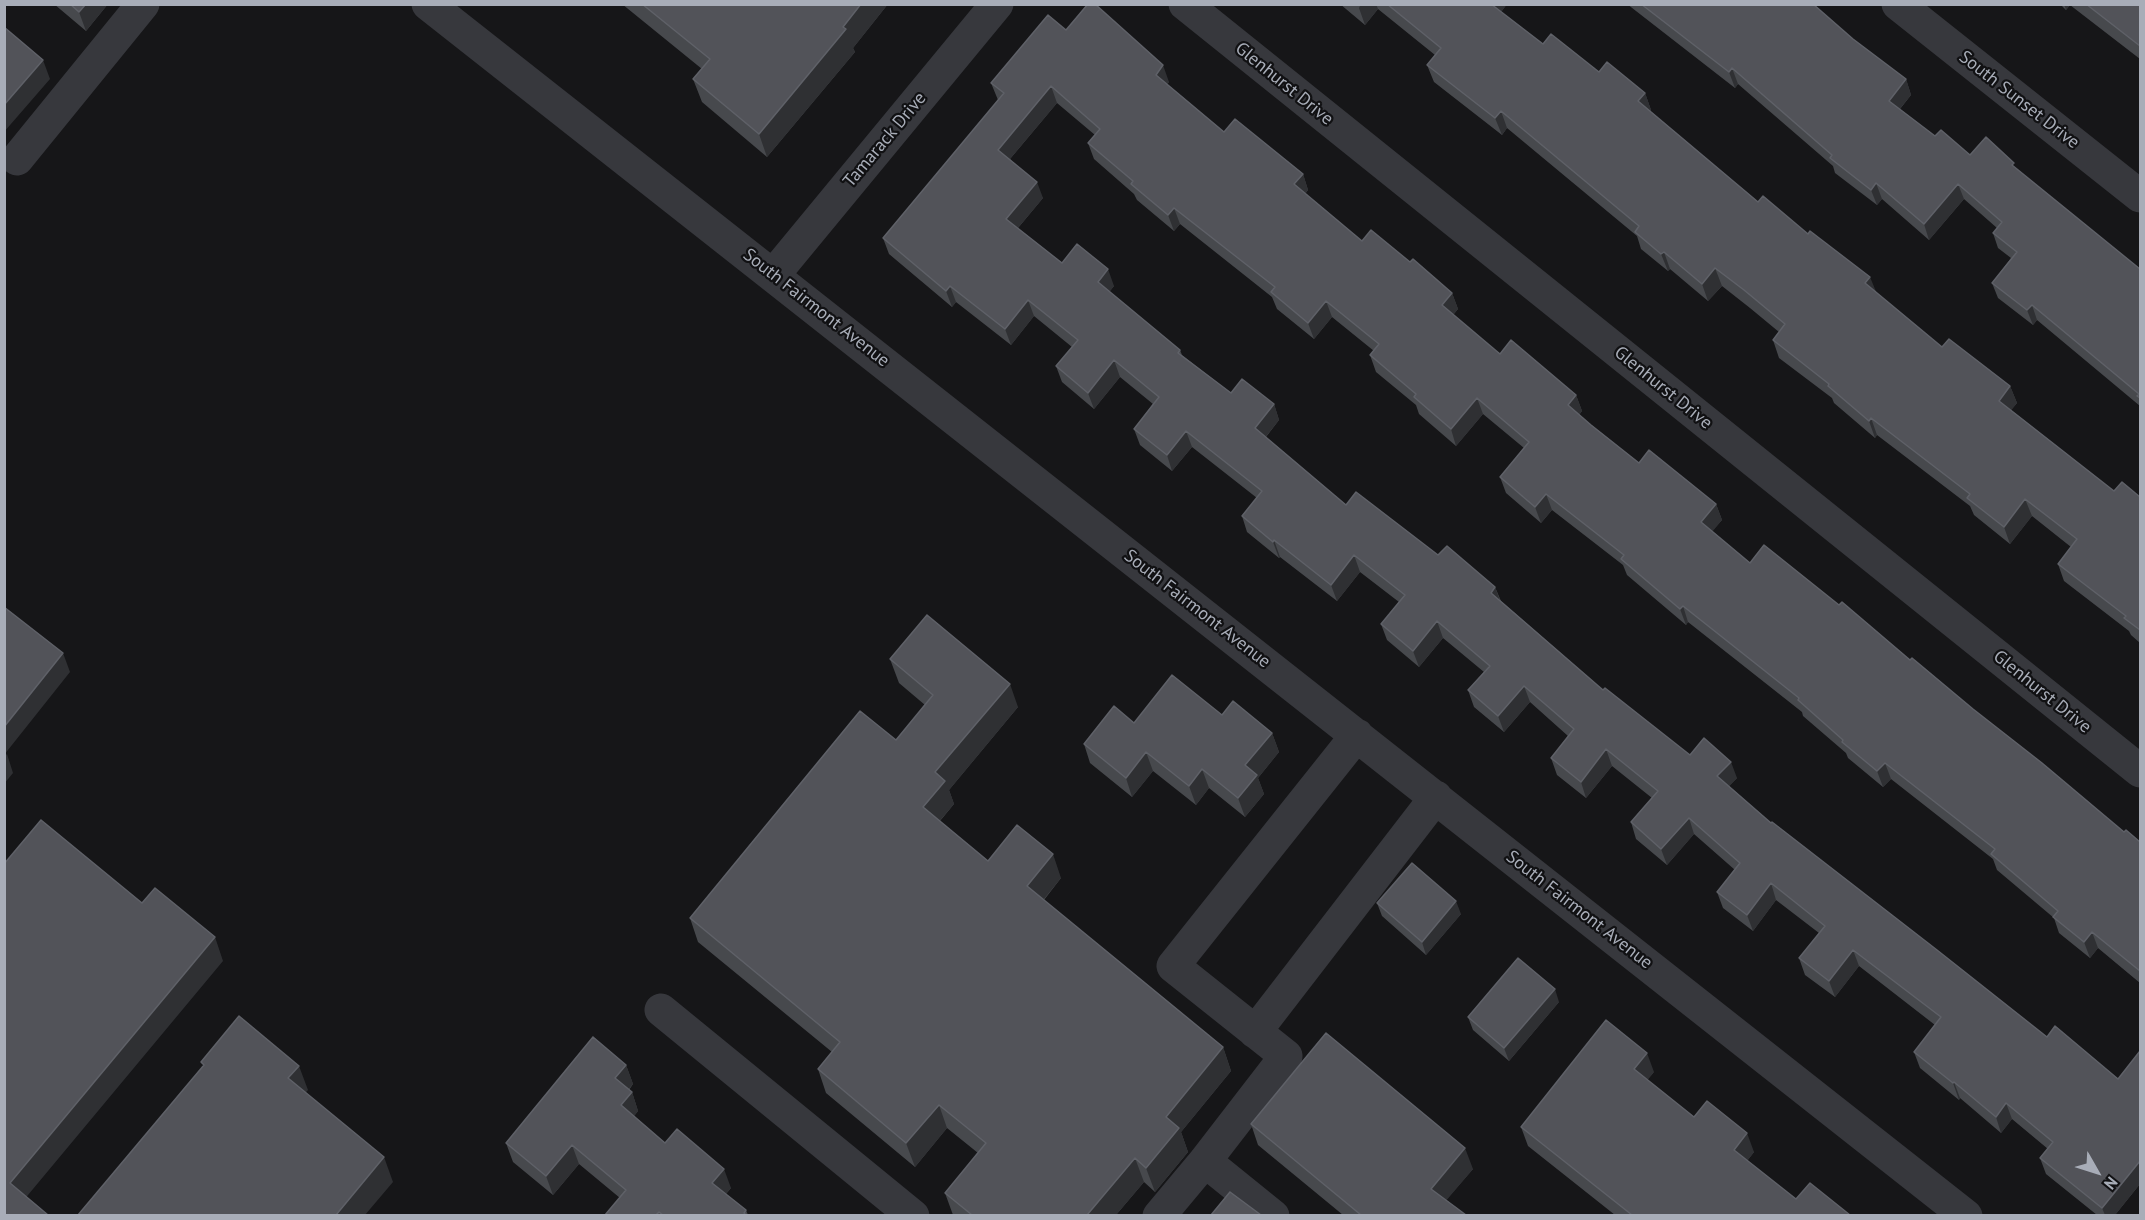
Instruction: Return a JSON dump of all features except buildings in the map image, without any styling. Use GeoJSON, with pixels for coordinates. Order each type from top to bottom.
{"type":"FeatureCollection","features":[{"type":"Feature","properties":{"kind":"street"},"geometry":{"type":"LineString","coordinates":[[17,159],[143,4]]}},
{"type":"Feature","properties":{"kind":"street","name":"South Fairmont Avenue"},"geometry":{"type":"LineString","coordinates":[[428,4],[1966,1215]]}},
{"type":"Feature","properties":{"kind":"street","name":"Tamarack Drive"},"geometry":{"type":"LineString","coordinates":[[775,276],[780,267],[997,4]]}},
{"type":"Feature","properties":{"kind":"street","name":"Glenhurst Drive"},"geometry":{"type":"LineString","coordinates":[[1185,4],[2140,771]]}},
{"type":"Feature","properties":{"kind":"street","name":"South Sunset Drive"},"geometry":{"type":"LineString","coordinates":[[1898,4],[2140,196]]}},
{"type":"Feature","properties":{"kind":"street"},"geometry":{"type":"LineString","coordinates":[[1159,1215],[1205,1161],[1286,1056],[1173,966],[1357,735]]}},
{"type":"Feature","properties":{"kind":"street"},"geometry":{"type":"LineString","coordinates":[[1255,1032],[1436,797]]}},
{"type":"Feature","properties":{"kind":"street"},"geometry":{"type":"LineString","coordinates":[[661,1010],[913,1215]]}},
{"type":"Feature","properties":{"kind":"street"},"geometry":{"type":"LineString","coordinates":[[1205,1161],[1273,1215]]}}]}
